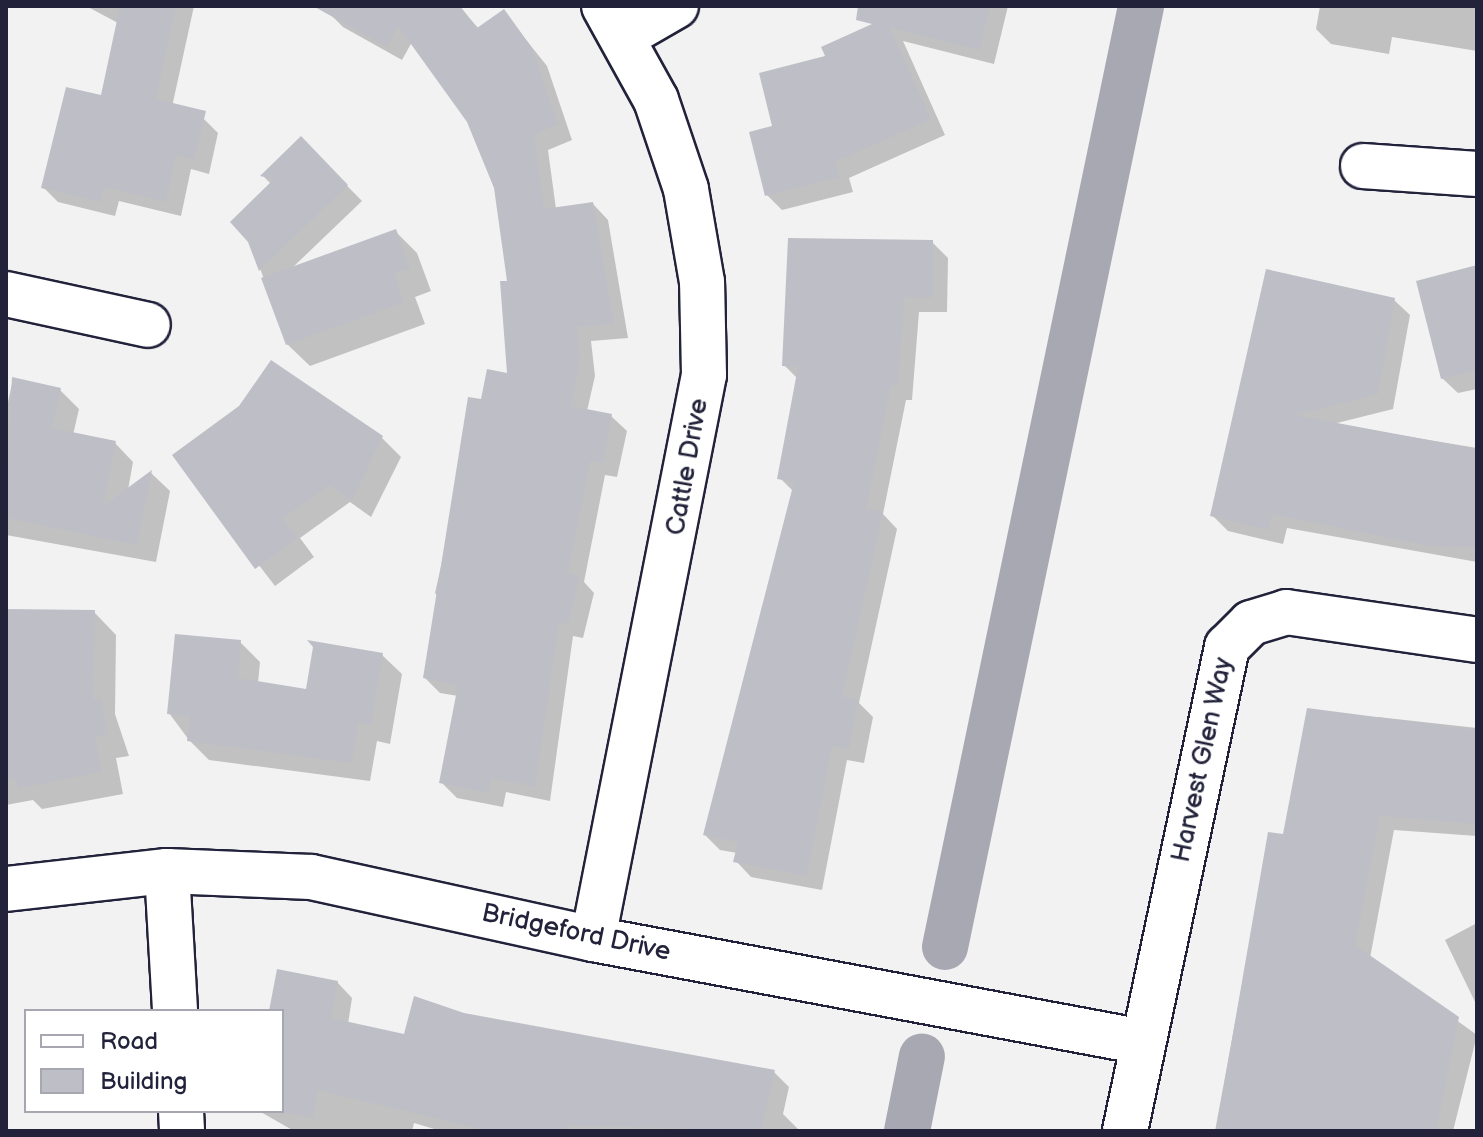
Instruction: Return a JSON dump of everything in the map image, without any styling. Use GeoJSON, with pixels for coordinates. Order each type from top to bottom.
{"type":"FeatureCollection","features":[{"type":"Feature","properties":{"kind":"street"},"geometry":{"type":"LineString","coordinates":[[614,21],[676,6]]}},
{"type":"Feature","properties":{"kind":"street","name":"Cattle Drive"},"geometry":{"type":"LineString","coordinates":[[593,939],[704,375],[702,282],[686,189],[614,21]]}},
{"type":"Feature","properties":{"kind":"street"},"geometry":{"type":"LineString","coordinates":[[1363,166],[1477,174]]}},
{"type":"Feature","properties":{"kind":"street"},"geometry":{"type":"LineString","coordinates":[[6,294],[148,325]]}},
{"type":"Feature","properties":{"kind":"street","name":"Harvest Glen Way"},"geometry":{"type":"LineString","coordinates":[[1125,1131],[1227,647],[1251,623],[1286,612],[1477,640]]}},
{"type":"Feature","properties":{"kind":"street"},"geometry":{"type":"LineString","coordinates":[[167,871],[175,1009]]}},
{"type":"Feature","properties":{"kind":"street","name":"Bridgeford Drive"},"geometry":{"type":"LineString","coordinates":[[6,889],[167,871],[324,879],[593,939],[1143,1042]]}},
{"type":"Feature","properties":{"kind":"building"},"geometry":{"type":"Polygon","coordinates":[[[120,6],[176,6],[156,99],[206,111],[194,160],[176,155],[166,202],[104,187],[100,202],[41,188],[66,87],[101,95],[120,6]]]}},
{"type":"Feature","properties":{"kind":"building"},"geometry":{"type":"Polygon","coordinates":[[[313,6],[460,6],[477,28],[504,9],[532,48],[558,124],[534,135],[544,209],[593,202],[614,324],[577,327],[580,360],[571,406],[612,414],[603,463],[590,461],[568,573],[580,576],[568,624],[559,622],[535,787],[492,778],[488,793],[439,783],[458,685],[423,678],[468,397],[481,399],[487,369],[507,373],[500,281],[507,281],[494,188],[467,122],[398,26],[387,47],[313,6]]]}},
{"type":"Feature","properties":{"kind":"building"},"geometry":{"type":"Polygon","coordinates":[[[858,6],[990,6],[979,50],[890,28],[931,119],[835,162],[839,177],[765,196],[749,132],[772,126],[759,73],[825,56],[821,47],[872,24],[856,20],[858,6]]]}},
{"type":"Feature","properties":{"kind":"building"},"geometry":{"type":"Polygon","coordinates":[[[301,136],[348,185],[259,271],[248,242],[230,222],[274,179],[260,176],[301,136]]]}},
{"type":"Feature","properties":{"kind":"building"},"geometry":{"type":"Polygon","coordinates":[[[396,229],[410,268],[394,274],[404,302],[286,345],[261,278],[396,229]]]}},
{"type":"Feature","properties":{"kind":"building"},"geometry":{"type":"Polygon","coordinates":[[[788,238],[933,240],[933,298],[904,297],[898,386],[891,385],[866,509],[883,512],[842,697],[858,700],[849,749],[832,746],[807,876],[733,862],[738,842],[703,835],[794,482],[777,479],[798,367],[782,366],[788,238]]]}},
{"type":"Feature","properties":{"kind":"building"},"geometry":{"type":"Polygon","coordinates":[[[1477,265],[1477,370],[1441,379],[1416,281],[1477,265]]]}},
{"type":"Feature","properties":{"kind":"building"},"geometry":{"type":"Polygon","coordinates":[[[1266,269],[1395,298],[1378,394],[1294,415],[1477,449],[1477,547],[1430,546],[1272,514],[1268,530],[1210,516],[1266,269]]]}},
{"type":"Feature","properties":{"kind":"building"},"geometry":{"type":"Polygon","coordinates":[[[271,360],[383,436],[352,500],[330,485],[283,518],[297,538],[255,569],[172,455],[239,406],[271,360]]]}},
{"type":"Feature","properties":{"kind":"building"},"geometry":{"type":"Polygon","coordinates":[[[12,377],[61,388],[52,428],[116,441],[103,506],[152,470],[137,545],[6,518],[12,377]]]}},
{"type":"Feature","properties":{"kind":"building"},"geometry":{"type":"Polygon","coordinates":[[[6,609],[95,610],[93,699],[101,698],[108,734],[95,737],[102,772],[18,788],[16,778],[6,780],[6,609]]]}},
{"type":"Feature","properties":{"kind":"building"},"geometry":{"type":"Polygon","coordinates":[[[175,634],[241,640],[238,678],[306,689],[313,647],[307,640],[383,653],[371,725],[358,723],[352,763],[187,741],[190,716],[167,714],[175,634]]]}},
{"type":"Feature","properties":{"kind":"building"},"geometry":{"type":"Polygon","coordinates":[[[1307,708],[1477,730],[1477,824],[1380,816],[1355,945],[1459,1017],[1436,1131],[1216,1131],[1268,832],[1283,834],[1307,708]]]}},
{"type":"Feature","properties":{"kind":"building"},"geometry":{"type":"Polygon","coordinates":[[[277,969],[338,981],[331,1018],[404,1034],[414,996],[464,1013],[775,1070],[761,1131],[569,1125],[567,1131],[488,1131],[318,1090],[313,1118],[284,1112],[284,1009],[269,1009],[277,969]]]}},
{"type":"Feature","properties":{"kind":"waterway"},"geometry":{"type":"LineString","coordinates":[[945,947],[1141,6]]}},
{"type":"Feature","properties":{"kind":"waterway"},"geometry":{"type":"LineString","coordinates":[[907,1131],[922,1056]]}}]}
